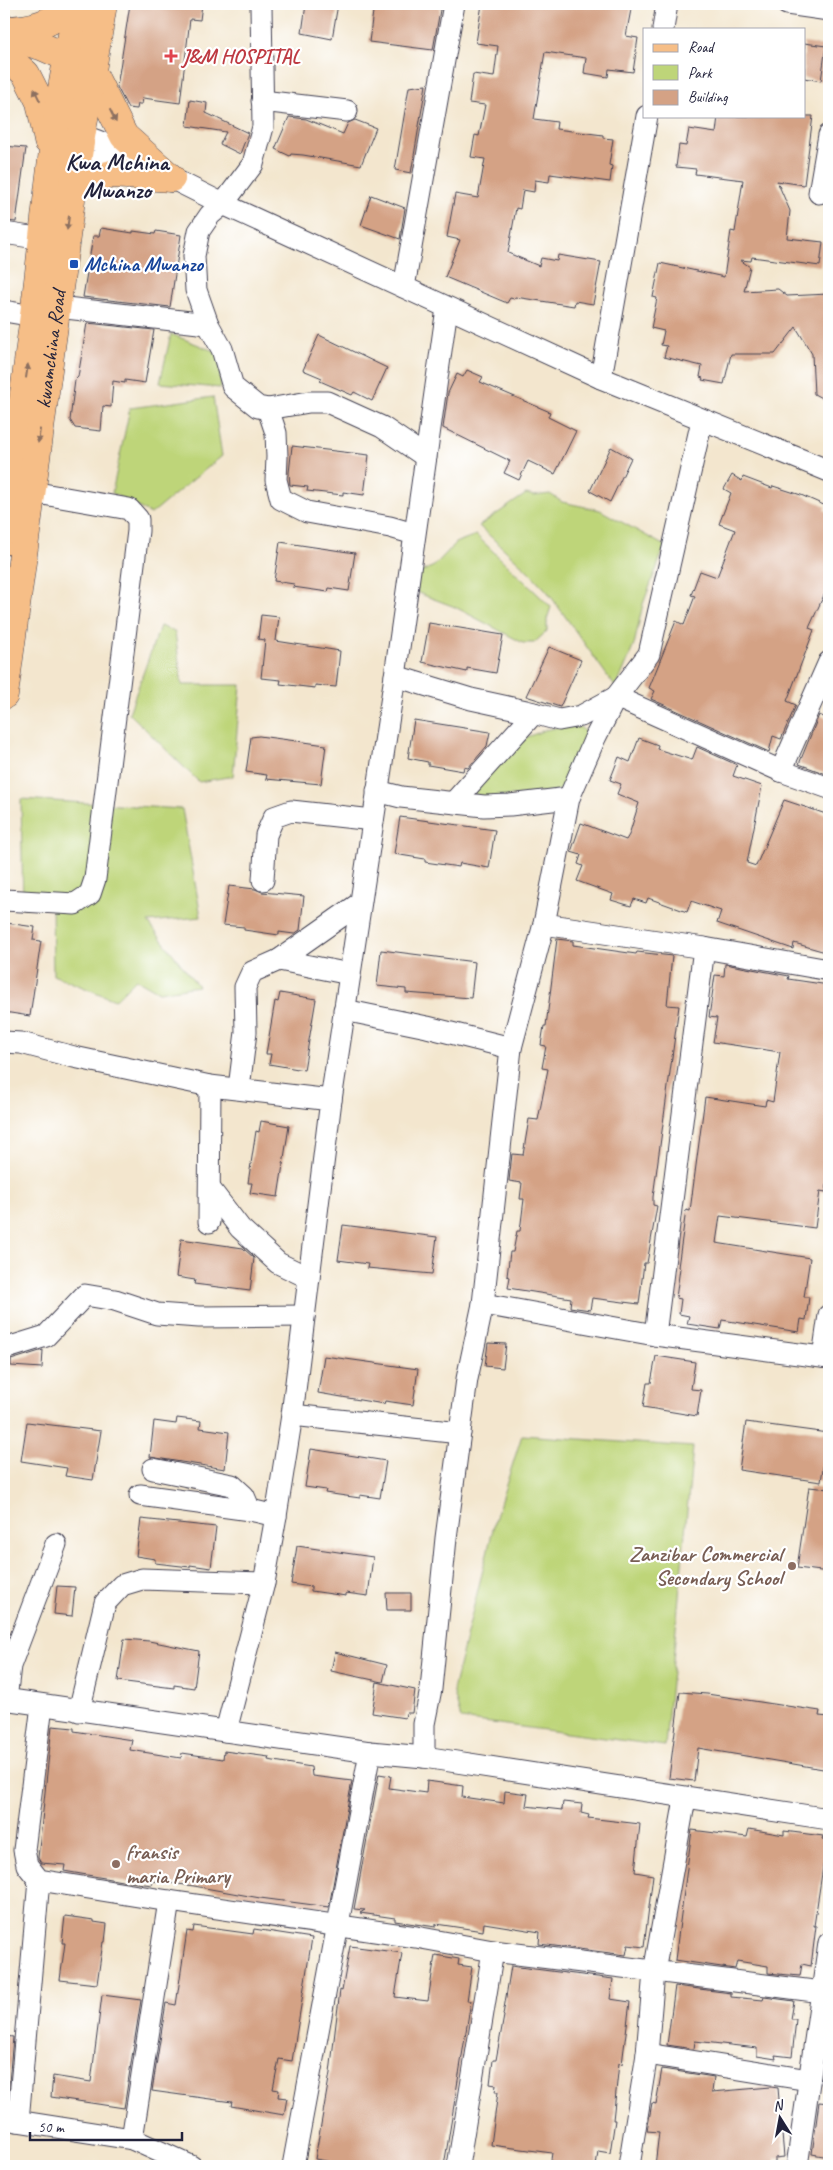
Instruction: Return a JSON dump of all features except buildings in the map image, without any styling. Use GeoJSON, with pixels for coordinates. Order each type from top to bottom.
{"type":"FeatureCollection","features":[{"type":"Feature","properties":{"kind":"main road"},"geometry":{"type":"LineString","coordinates":[[4,30],[26,30],[54,20],[78,4]]}},
{"type":"Feature","properties":{"kind":"main road","name":"kwamchina Road"},"geometry":{"type":"LineString","coordinates":[[4,540],[16,486],[45,312],[73,184],[65,145],[65,70],[78,4]]}},
{"type":"Feature","properties":{"kind":"main road","name":"kwamchina Road"},"geometry":{"type":"LineString","coordinates":[[45,312],[43,239],[65,145],[90,83],[103,4]]}},
{"type":"Feature","properties":{"kind":"main road"},"geometry":{"type":"LineString","coordinates":[[4,36],[41,46],[65,70]]}},
{"type":"Feature","properties":{"kind":"main road"},"geometry":{"type":"LineString","coordinates":[[4,48],[65,70],[90,83],[124,136],[159,174]]}},
{"type":"Feature","properties":{"kind":"main road"},"geometry":{"type":"LineString","coordinates":[[4,54],[26,74],[65,145]]}},
{"type":"Feature","properties":{"kind":"main road"},"geometry":{"type":"LineString","coordinates":[[73,184],[112,174],[159,174]]}},
{"type":"Feature","properties":{"kind":"main road","name":"kwamchina Road"},"geometry":{"type":"LineString","coordinates":[[4,695],[16,486]]}},
{"type":"Feature","properties":{"kind":"street"},"geometry":{"type":"LineString","coordinates":[[404,287],[454,4]]}},
{"type":"Feature","properties":{"kind":"street"},"geometry":{"type":"LineString","coordinates":[[663,28],[667,4]]}},
{"type":"Feature","properties":{"kind":"street"},"geometry":{"type":"LineString","coordinates":[[787,4],[829,10]]}},
{"type":"Feature","properties":{"kind":"street"},"geometry":{"type":"LineString","coordinates":[[261,6],[263,127],[253,164],[223,204],[210,215],[199,231],[194,256],[196,290],[208,324],[222,349],[233,387],[258,407],[268,409],[309,402],[327,402],[382,427],[426,457]]}},
{"type":"Feature","properties":{"kind":"street"},"geometry":{"type":"LineString","coordinates":[[262,101],[347,111]]}},
{"type":"Feature","properties":{"kind":"street"},"geometry":{"type":"LineString","coordinates":[[601,378],[647,118]]}},
{"type":"Feature","properties":{"kind":"street"},"geometry":{"type":"LineString","coordinates":[[819,193],[829,135]]}},
{"type":"Feature","properties":{"kind":"street"},"geometry":{"type":"LineString","coordinates":[[65,145],[123,168],[159,174],[601,378],[829,471]]}},
{"type":"Feature","properties":{"kind":"street"},"geometry":{"type":"LineString","coordinates":[[4,232],[43,239]]}},
{"type":"Feature","properties":{"kind":"street"},"geometry":{"type":"LineString","coordinates":[[226,1731],[264,1583],[292,1415],[331,1100],[374,820],[448,308]]}},
{"type":"Feature","properties":{"kind":"street"},"geometry":{"type":"LineString","coordinates":[[4,312],[45,312],[208,324]]}},
{"type":"Feature","properties":{"kind":"street"},"geometry":{"type":"LineString","coordinates":[[268,409],[276,433],[276,480],[281,499],[307,512],[390,527],[414,534]]}},
{"type":"Feature","properties":{"kind":"street"},"geometry":{"type":"LineString","coordinates":[[424,1757],[424,1724],[431,1689],[446,1538],[467,1379],[483,1304],[511,1048],[544,924],[569,798],[595,738],[616,697],[649,654],[702,420]]}},
{"type":"Feature","properties":{"kind":"street"},"geometry":{"type":"LineString","coordinates":[[4,900],[75,904],[90,894],[95,880],[138,530],[138,519],[129,509],[16,486]]}},
{"type":"Feature","properties":{"kind":"street"},"geometry":{"type":"LineString","coordinates":[[781,770],[829,662]]}},
{"type":"Feature","properties":{"kind":"street"},"geometry":{"type":"LineString","coordinates":[[395,676],[471,700],[559,720],[581,716],[616,697]]}},
{"type":"Feature","properties":{"kind":"street"},"geometry":{"type":"LineString","coordinates":[[616,697],[781,770],[829,788]]}},
{"type":"Feature","properties":{"kind":"street"},"geometry":{"type":"LineString","coordinates":[[454,802],[534,713]]}},
{"type":"Feature","properties":{"kind":"street"},"geometry":{"type":"LineString","coordinates":[[377,790],[401,797],[484,806],[510,806],[569,798]]}},
{"type":"Feature","properties":{"kind":"street"},"geometry":{"type":"LineString","coordinates":[[263,880],[266,835],[274,817],[291,811],[374,820]]}},
{"type":"Feature","properties":{"kind":"street"},"geometry":{"type":"LineString","coordinates":[[239,1088],[246,1032],[245,987],[252,972],[279,960],[360,903]]}},
{"type":"Feature","properties":{"kind":"street"},"geometry":{"type":"LineString","coordinates":[[544,924],[704,948],[829,970]]}},
{"type":"Feature","properties":{"kind":"street"},"geometry":{"type":"LineString","coordinates":[[655,1335],[704,948]]}},
{"type":"Feature","properties":{"kind":"street"},"geometry":{"type":"LineString","coordinates":[[279,960],[350,974]]}},
{"type":"Feature","properties":{"kind":"street"},"geometry":{"type":"LineString","coordinates":[[344,1010],[511,1048]]}},
{"type":"Feature","properties":{"kind":"street"},"geometry":{"type":"LineString","coordinates":[[4,1042],[21,1043],[74,1057],[210,1086],[331,1100]]}},
{"type":"Feature","properties":{"kind":"street"},"geometry":{"type":"LineString","coordinates":[[209,1222],[210,1086]]}},
{"type":"Feature","properties":{"kind":"street"},"geometry":{"type":"LineString","coordinates":[[210,1189],[240,1228],[278,1263],[309,1278]]}},
{"type":"Feature","properties":{"kind":"street"},"geometry":{"type":"LineString","coordinates":[[4,1349],[46,1336],[85,1296],[115,1300],[157,1314],[199,1317],[304,1316]]}},
{"type":"Feature","properties":{"kind":"street"},"geometry":{"type":"LineString","coordinates":[[483,1304],[655,1335],[826,1358],[829,1315]]}},
{"type":"Feature","properties":{"kind":"street"},"geometry":{"type":"LineString","coordinates":[[292,1415],[460,1433]]}},
{"type":"Feature","properties":{"kind":"street"},"geometry":{"type":"LineString","coordinates":[[152,1469],[232,1485],[244,1496],[250,1510]]}},
{"type":"Feature","properties":{"kind":"street"},"geometry":{"type":"LineString","coordinates":[[140,1495],[250,1510],[276,1516]]}},
{"type":"Feature","properties":{"kind":"street"},"geometry":{"type":"LineString","coordinates":[[56,1544],[10,1666],[5,1700],[370,1752],[424,1757],[685,1799],[829,1819]]}},
{"type":"Feature","properties":{"kind":"street"},"geometry":{"type":"LineString","coordinates":[[79,1711],[105,1603],[122,1585],[142,1579],[264,1583]]}},
{"type":"Feature","properties":{"kind":"street"},"geometry":{"type":"LineString","coordinates":[[42,1705],[24,1850],[27,1864],[39,1880],[11,2120],[132,2139],[191,2166]]}},
{"type":"Feature","properties":{"kind":"street"},"geometry":{"type":"LineString","coordinates":[[293,2166],[370,1752]]}},
{"type":"Feature","properties":{"kind":"street"},"geometry":{"type":"LineString","coordinates":[[629,2166],[647,2054],[654,1972],[685,1799]]}},
{"type":"Feature","properties":{"kind":"street"},"geometry":{"type":"LineString","coordinates":[[39,1880],[337,1925],[493,1951],[822,1992]]}},
{"type":"Feature","properties":{"kind":"street"},"geometry":{"type":"LineString","coordinates":[[132,2139],[169,1901]]}},
{"type":"Feature","properties":{"kind":"street"},"geometry":{"type":"LineString","coordinates":[[797,2166],[829,1943]]}},
{"type":"Feature","properties":{"kind":"street"},"geometry":{"type":"LineString","coordinates":[[458,2166],[493,1951]]}},
{"type":"Feature","properties":{"kind":"street"},"geometry":{"type":"LineString","coordinates":[[647,2054],[809,2080]]}},
{"type":"Feature","properties":{"kind":"green space"},"geometry":{"type":"Polygon","coordinates":[[[171,334],[219,353],[221,388],[160,383],[171,334]]]}},
{"type":"Feature","properties":{"kind":"green space"},"geometry":{"type":"Polygon","coordinates":[[[213,397],[222,456],[151,514],[112,493],[130,408],[213,397]]]}},
{"type":"Feature","properties":{"kind":"green space"},"geometry":{"type":"Polygon","coordinates":[[[526,494],[534,496],[550,494],[562,502],[600,510],[665,546],[643,604],[634,645],[616,688],[547,591],[479,526],[526,494]]]}},
{"type":"Feature","properties":{"kind":"green space"},"geometry":{"type":"Polygon","coordinates":[[[476,535],[551,607],[547,619],[547,631],[534,643],[523,643],[455,607],[418,593],[414,575],[434,566],[457,542],[476,535]]]}},
{"type":"Feature","properties":{"kind":"green space"},"geometry":{"type":"Polygon","coordinates":[[[160,626],[175,632],[182,685],[241,685],[233,776],[199,782],[129,713],[160,626]]]}},
{"type":"Feature","properties":{"kind":"green space"},"geometry":{"type":"Polygon","coordinates":[[[563,726],[580,727],[591,737],[570,781],[558,791],[490,798],[470,793],[527,737],[563,726]]]}},
{"type":"Feature","properties":{"kind":"green space"},"geometry":{"type":"Polygon","coordinates":[[[21,799],[182,809],[201,917],[148,922],[198,986],[159,992],[136,979],[115,1000],[53,975],[52,903],[23,908],[21,799]]]}},
{"type":"Feature","properties":{"kind":"green space"},"geometry":{"type":"Polygon","coordinates":[[[522,1435],[693,1447],[665,1746],[461,1719],[453,1690],[497,1513],[522,1435]]]}},
{"type":"Feature","properties":{"kind":"place","name":"J&M HOSPITAL"},"geometry":{"type":"Point","coordinates":[171,56]}},
{"type":"Feature","properties":{"kind":"place","name":"Mchina Mwanzo"},"geometry":{"type":"Point","coordinates":[74,264]}},
{"type":"Feature","properties":{"kind":"place","name":"Zanzibar Commercial Secondary School"},"geometry":{"type":"Point","coordinates":[792,1566]}},
{"type":"Feature","properties":{"kind":"place","name":"fransis maria Primary"},"geometry":{"type":"Point","coordinates":[116,1864]}},
{"type":"Feature","properties":{"kind":"district","name":"Kwa Mchina Mwanzo"},"geometry":{"type":"Point","coordinates":[117,176]}}]}
